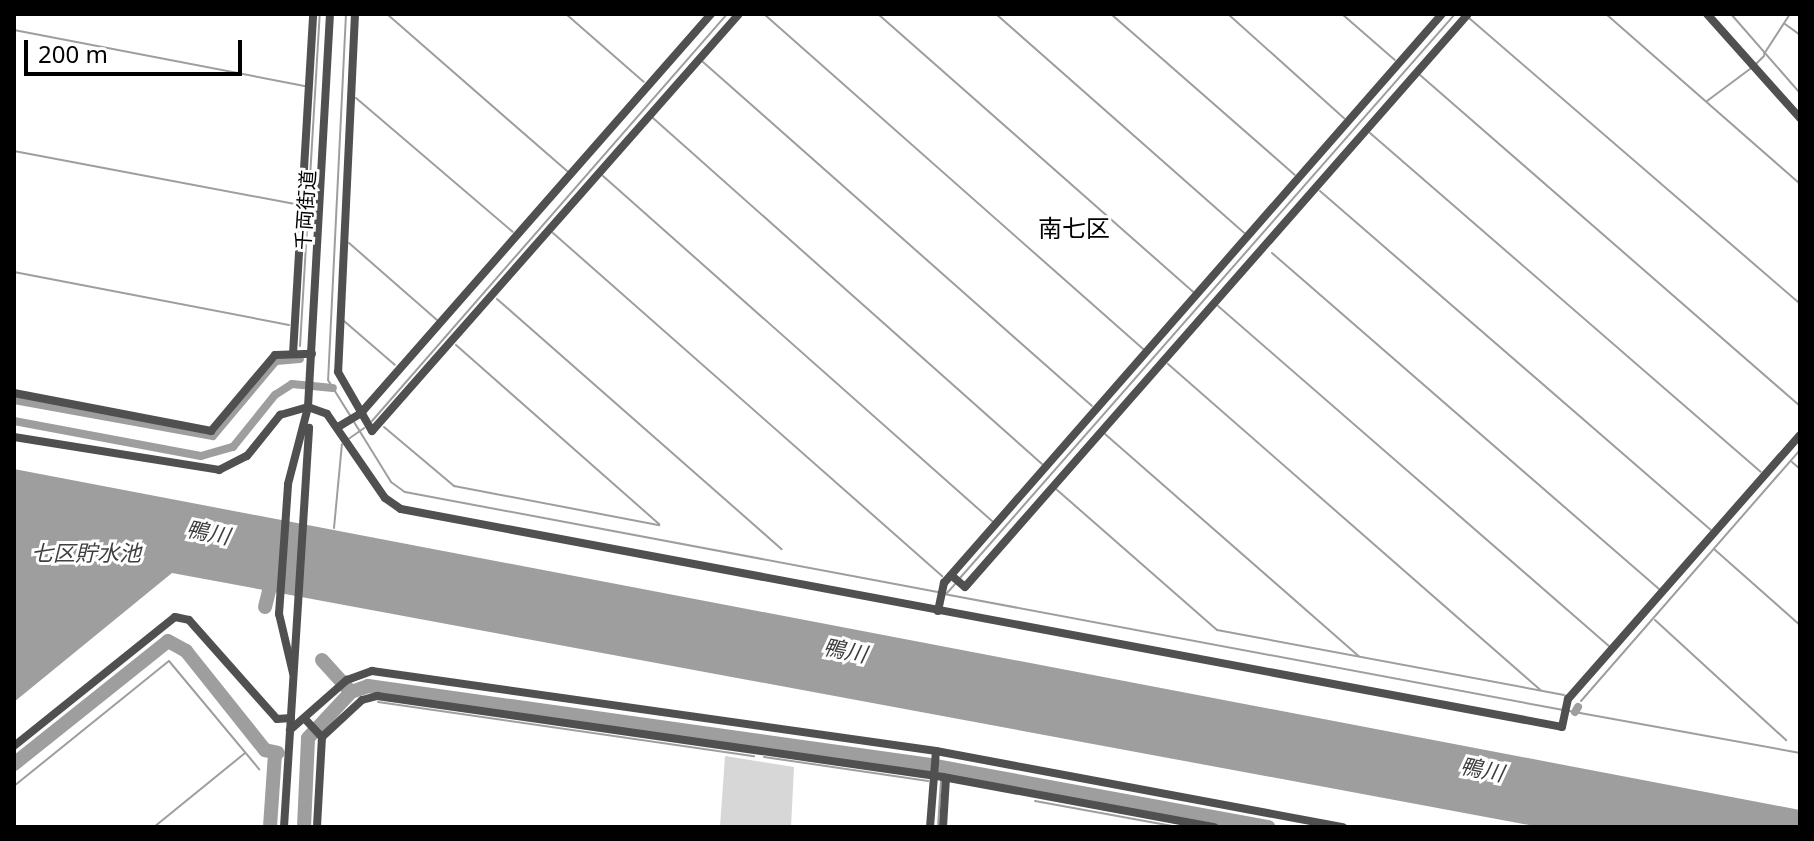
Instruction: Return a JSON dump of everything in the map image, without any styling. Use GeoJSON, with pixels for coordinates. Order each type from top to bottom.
{"type":"FeatureCollection","features":[{"type":"Feature","properties":{"kind":"street"},"geometry":{"type":"LineString","coordinates":[[293,354],[313,14]]}},
{"type":"Feature","properties":{"kind":"street","name":"千両街道"},"geometry":{"type":"LineString","coordinates":[[284,827],[330,14]]}},
{"type":"Feature","properties":{"kind":"street"},"geometry":{"type":"LineString","coordinates":[[355,14],[338,372],[359,414],[372,431],[382,424],[739,14]]}},
{"type":"Feature","properties":{"kind":"street"},"geometry":{"type":"LineString","coordinates":[[341,425],[359,414],[711,14]]}},
{"type":"Feature","properties":{"kind":"street"},"geometry":{"type":"LineString","coordinates":[[938,608],[943,585],[955,579],[1442,14]]}},
{"type":"Feature","properties":{"kind":"street"},"geometry":{"type":"LineString","coordinates":[[955,579],[965,587],[975,576],[1468,14]]}},
{"type":"Feature","properties":{"kind":"street"},"geometry":{"type":"LineString","coordinates":[[1707,14],[1800,118]]}},
{"type":"Feature","properties":{"kind":"street"},"geometry":{"type":"LineString","coordinates":[[14,393],[211,431],[275,355],[312,354]]}},
{"type":"Feature","properties":{"kind":"street"},"geometry":{"type":"LineString","coordinates":[[14,437],[219,470],[247,456],[280,415],[308,407],[327,414],[341,425],[385,498],[401,509],[1562,727],[1566,704],[1800,435]]}},
{"type":"Feature","properties":{"kind":"street","name":"千両街道"},"geometry":{"type":"LineString","coordinates":[[293,673],[279,614],[286,504],[308,407]]}},
{"type":"Feature","properties":{"kind":"street"},"geometry":{"type":"LineString","coordinates":[[14,746],[175,617],[189,620],[277,719],[291,718]]}},
{"type":"Feature","properties":{"kind":"street"},"geometry":{"type":"LineString","coordinates":[[290,730],[308,722],[344,683],[372,671],[936,751],[1343,827]]}},
{"type":"Feature","properties":{"kind":"street"},"geometry":{"type":"LineString","coordinates":[[320,735],[362,700],[377,696],[938,773],[1214,827]]}},
{"type":"Feature","properties":{"kind":"street"},"geometry":{"type":"LineString","coordinates":[[308,722],[320,735],[317,827]]}},
{"type":"Feature","properties":{"kind":"street"},"geometry":{"type":"LineString","coordinates":[[936,751],[943,827]]}},
{"type":"Feature","properties":{"kind":"street"},"geometry":{"type":"LineString","coordinates":[[930,827],[938,773]]}},
{"type":"Feature","properties":{"kind":"shaded area"},"geometry":{"type":"Polygon","coordinates":[[[725,756],[794,767],[791,827],[720,827],[725,756]]]}},
{"type":"Feature","properties":{"kind":"water"},"geometry":{"type":"Polygon","coordinates":[[[14,469],[1800,810],[1800,827],[1540,827],[172,573],[14,702],[14,469]]]}},
{"type":"Feature","properties":{"kind":"waterway"},"geometry":{"type":"LineString","coordinates":[[300,346],[320,14]]}},
{"type":"Feature","properties":{"kind":"waterway"},"geometry":{"type":"LineString","coordinates":[[346,14],[328,380],[351,417]]}},
{"type":"Feature","properties":{"kind":"waterway"},"geometry":{"type":"LineString","coordinates":[[387,14],[567,171]]}},
{"type":"Feature","properties":{"kind":"waterway"},"geometry":{"type":"LineString","coordinates":[[566,14],[644,82]]}},
{"type":"Feature","properties":{"kind":"waterway"},"geometry":{"type":"LineString","coordinates":[[372,421],[727,14]]}},
{"type":"Feature","properties":{"kind":"waterway"},"geometry":{"type":"LineString","coordinates":[[764,14],[1143,349]]}},
{"type":"Feature","properties":{"kind":"waterway"},"geometry":{"type":"LineString","coordinates":[[878,14],[1193,292]]}},
{"type":"Feature","properties":{"kind":"waterway"},"geometry":{"type":"LineString","coordinates":[[996,14],[1244,233]]}},
{"type":"Feature","properties":{"kind":"waterway"},"geometry":{"type":"LineString","coordinates":[[1111,14],[1295,175]]}},
{"type":"Feature","properties":{"kind":"waterway"},"geometry":{"type":"LineString","coordinates":[[1228,14],[1344,118]]}},
{"type":"Feature","properties":{"kind":"waterway"},"geometry":{"type":"LineString","coordinates":[[1342,14],[1395,60]]}},
{"type":"Feature","properties":{"kind":"waterway"},"geometry":{"type":"LineString","coordinates":[[960,578],[1455,14]]}},
{"type":"Feature","properties":{"kind":"waterway"},"geometry":{"type":"LineString","coordinates":[[1606,14],[1800,184]]}},
{"type":"Feature","properties":{"kind":"waterway"},"geometry":{"type":"LineString","coordinates":[[1731,14],[1800,93]]}},
{"type":"Feature","properties":{"kind":"waterway"},"geometry":{"type":"LineString","coordinates":[[1764,54],[1790,14]]}},
{"type":"Feature","properties":{"kind":"waterway"},"geometry":{"type":"LineString","coordinates":[[1469,18],[1800,304]]}},
{"type":"Feature","properties":{"kind":"waterway"},"geometry":{"type":"LineString","coordinates":[[1785,24],[1800,35]]}},
{"type":"Feature","properties":{"kind":"waterway"},"geometry":{"type":"LineString","coordinates":[[14,30],[306,86]]}},
{"type":"Feature","properties":{"kind":"waterway"},"geometry":{"type":"LineString","coordinates":[[1755,65],[1764,56]]}},
{"type":"Feature","properties":{"kind":"waterway"},"geometry":{"type":"LineString","coordinates":[[703,62],[1092,406]]}},
{"type":"Feature","properties":{"kind":"waterway"},"geometry":{"type":"LineString","coordinates":[[1707,101],[1750,69]]}},
{"type":"Feature","properties":{"kind":"waterway"},"geometry":{"type":"LineString","coordinates":[[1420,75],[1800,406]]}},
{"type":"Feature","properties":{"kind":"waterway"},"geometry":{"type":"LineString","coordinates":[[356,98],[513,232]]}},
{"type":"Feature","properties":{"kind":"waterway"},"geometry":{"type":"LineString","coordinates":[[653,118],[1042,464]]}},
{"type":"Feature","properties":{"kind":"waterway"},"geometry":{"type":"LineString","coordinates":[[1370,133],[1761,472]]}},
{"type":"Feature","properties":{"kind":"waterway"},"geometry":{"type":"LineString","coordinates":[[14,151],[295,204]]}},
{"type":"Feature","properties":{"kind":"waterway"},"geometry":{"type":"LineString","coordinates":[[603,176],[992,521]]}},
{"type":"Feature","properties":{"kind":"waterway"},"geometry":{"type":"LineString","coordinates":[[1320,191],[1711,530]]}},
{"type":"Feature","properties":{"kind":"waterway"},"geometry":{"type":"LineString","coordinates":[[553,233],[942,576]]}},
{"type":"Feature","properties":{"kind":"waterway"},"geometry":{"type":"LineString","coordinates":[[349,243],[437,320]]}},
{"type":"Feature","properties":{"kind":"waterway"},"geometry":{"type":"LineString","coordinates":[[1272,253],[1659,589]]}},
{"type":"Feature","properties":{"kind":"waterway"},"geometry":{"type":"LineString","coordinates":[[14,272],[289,325]]}},
{"type":"Feature","properties":{"kind":"waterway"},"geometry":{"type":"LineString","coordinates":[[497,299],[782,549]]}},
{"type":"Feature","properties":{"kind":"waterway"},"geometry":{"type":"LineString","coordinates":[[1218,306],[1609,646]]}},
{"type":"Feature","properties":{"kind":"waterway"},"geometry":{"type":"LineString","coordinates":[[344,321],[395,365]]}},
{"type":"Feature","properties":{"kind":"waterway"},"geometry":{"type":"LineString","coordinates":[[456,345],[659,524]]}},
{"type":"Feature","properties":{"kind":"waterway"},"geometry":{"type":"LineString","coordinates":[[14,400],[213,436],[276,361],[300,359]]}},
{"type":"Feature","properties":{"kind":"waterway"},"geometry":{"type":"LineString","coordinates":[[1168,364],[1541,690]]}},
{"type":"Feature","properties":{"kind":"waterway"},"geometry":{"type":"LineString","coordinates":[[14,421],[201,456],[233,447],[275,395],[292,384],[333,388]]}},
{"type":"Feature","properties":{"kind":"waterway"},"geometry":{"type":"LineString","coordinates":[[354,422],[391,482],[405,492],[938,592]]}},
{"type":"Feature","properties":{"kind":"waterway"},"geometry":{"type":"LineString","coordinates":[[384,427],[454,486],[659,525]]}},
{"type":"Feature","properties":{"kind":"waterway"},"geometry":{"type":"LineString","coordinates":[[347,440],[364,428]]}},
{"type":"Feature","properties":{"kind":"waterway"},"geometry":{"type":"LineString","coordinates":[[1105,434],[1359,656]]}},
{"type":"Feature","properties":{"kind":"waterway"},"geometry":{"type":"LineString","coordinates":[[334,528],[342,444]]}},
{"type":"Feature","properties":{"kind":"waterway"},"geometry":{"type":"LineString","coordinates":[[1581,701],[1800,450]]}},
{"type":"Feature","properties":{"kind":"waterway"},"geometry":{"type":"LineString","coordinates":[[1792,462],[1800,469]]}},
{"type":"Feature","properties":{"kind":"waterway"},"geometry":{"type":"LineString","coordinates":[[1056,489],[1217,630],[1564,695]]}},
{"type":"Feature","properties":{"kind":"waterway"},"geometry":{"type":"LineString","coordinates":[[1714,549],[1800,625]]}},
{"type":"Feature","properties":{"kind":"waterway"},"geometry":{"type":"LineString","coordinates":[[265,607],[273,576]]}},
{"type":"Feature","properties":{"kind":"waterway"},"geometry":{"type":"LineString","coordinates":[[947,593],[956,583]]}},
{"type":"Feature","properties":{"kind":"waterway"},"geometry":{"type":"LineString","coordinates":[[944,594],[1563,710]]}},
{"type":"Feature","properties":{"kind":"waterway"},"geometry":{"type":"LineString","coordinates":[[1655,620],[1786,740]]}},
{"type":"Feature","properties":{"kind":"waterway"},"geometry":{"type":"LineString","coordinates":[[14,764],[168,641],[186,651],[265,750],[278,753]]}},
{"type":"Feature","properties":{"kind":"waterway"},"geometry":{"type":"LineString","coordinates":[[322,660],[351,692]]}},
{"type":"Feature","properties":{"kind":"waterway"},"geometry":{"type":"LineString","coordinates":[[14,786],[169,661],[259,769]]}},
{"type":"Feature","properties":{"kind":"waterway"},"geometry":{"type":"LineString","coordinates":[[304,827],[308,738],[351,692],[368,686],[930,765],[1268,827]]}},
{"type":"Feature","properties":{"kind":"waterway"},"geometry":{"type":"LineString","coordinates":[[351,692],[356,696]]}},
{"type":"Feature","properties":{"kind":"waterway"},"geometry":{"type":"LineString","coordinates":[[378,702],[754,756]]}},
{"type":"Feature","properties":{"kind":"waterway"},"geometry":{"type":"LineString","coordinates":[[1575,712],[1578,707]]}},
{"type":"Feature","properties":{"kind":"waterway"},"geometry":{"type":"LineString","coordinates":[[1569,711],[1800,753]]}},
{"type":"Feature","properties":{"kind":"waterway"},"geometry":{"type":"LineString","coordinates":[[154,827],[245,753]]}},
{"type":"Feature","properties":{"kind":"waterway"},"geometry":{"type":"LineString","coordinates":[[270,827],[275,753]]}},
{"type":"Feature","properties":{"kind":"waterway"},"geometry":{"type":"LineString","coordinates":[[764,757],[928,781]]}},
{"type":"Feature","properties":{"kind":"waterway"},"geometry":{"type":"LineString","coordinates":[[941,767],[941,774]]}},
{"type":"Feature","properties":{"kind":"waterway"},"geometry":{"type":"LineString","coordinates":[[938,827],[941,780]]}},
{"type":"Feature","properties":{"kind":"waterway"},"geometry":{"type":"LineString","coordinates":[[1035,801],[1178,827]]}},
{"type":"Feature","properties":{"kind":"waterway"},"geometry":{"type":"LineString","coordinates":[[304,825],[308,826]]}},
{"type":"Feature","properties":{"kind":"waterway"},"geometry":{"type":"LineString","coordinates":[[321,827],[329,827]]}},
{"type":"Feature","properties":{"kind":"district","name":"南七区"},"geometry":{"type":"Point","coordinates":[1074,228]}},
{"type":"Feature","properties":{"kind":"water label","name":"鴨川"},"geometry":{"type":"Point","coordinates":[208,532]}},
{"type":"Feature","properties":{"kind":"water label","name":"七区貯水池"},"geometry":{"type":"Point","coordinates":[86,553]}},
{"type":"Feature","properties":{"kind":"water label","name":"鴨川"},"geometry":{"type":"Point","coordinates":[845,650]}},
{"type":"Feature","properties":{"kind":"water label","name":"鴨川"},"geometry":{"type":"Point","coordinates":[1482,769]}}]}
